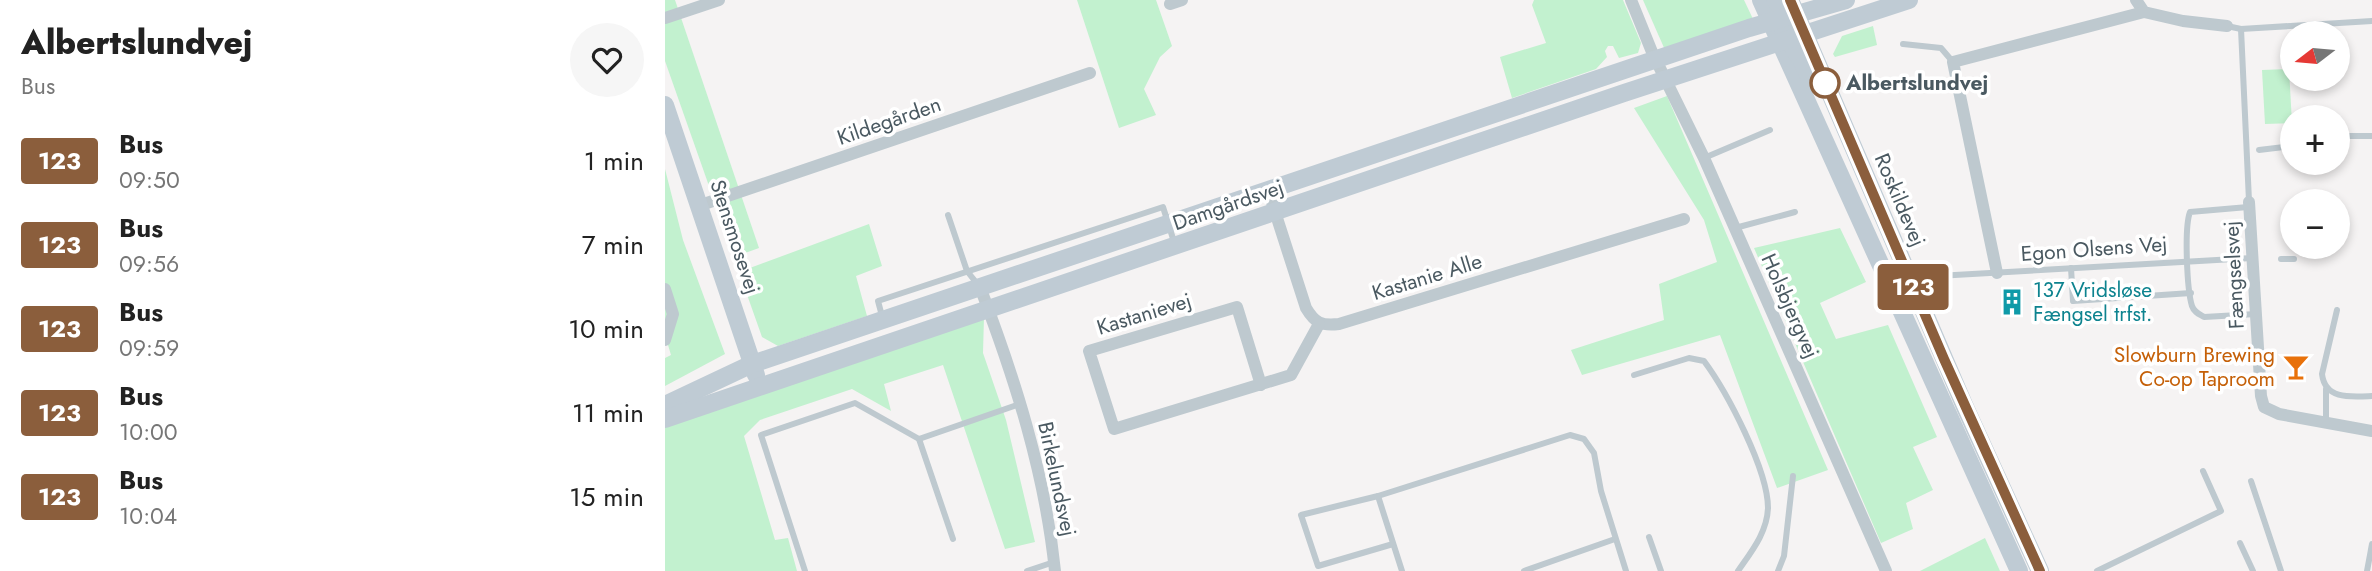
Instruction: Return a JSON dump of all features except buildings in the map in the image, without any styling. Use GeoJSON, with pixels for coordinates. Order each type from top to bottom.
{"type":"FeatureCollection","features":[{"type":"Feature","properties":{"kind":"street"},"geometry":{"type":"LineString","coordinates":[[665,18],[719,0]]}},
{"type":"Feature","properties":{"kind":"street","name":"Holsbjergvej"},"geometry":{"type":"LineString","coordinates":[[1631,0],[1665,80],[1704,158],[1884,570]]}},
{"type":"Feature","properties":{"kind":"street","name":"Roskildevej"},"geometry":{"type":"LineString","coordinates":[[1761,0],[1786,14],[1791,38],[2019,571]]}},
{"type":"Feature","properties":{"kind":"street"},"geometry":{"type":"LineString","coordinates":[[1775,0],[1786,14],[1846,0]]}},
{"type":"Feature","properties":{"kind":"street"},"geometry":{"type":"LineString","coordinates":[[1791,38],[1909,0]]}},
{"type":"Feature","properties":{"kind":"street"},"geometry":{"type":"LineString","coordinates":[[2136,0],[2144,12]]}},
{"type":"Feature","properties":{"kind":"street"},"geometry":{"type":"LineString","coordinates":[[1997,273],[1953,62],[2144,12],[2183,21],[2227,26]]}},
{"type":"Feature","properties":{"kind":"street","name":"Damgårdsvej"},"geometry":{"type":"LineString","coordinates":[[665,405],[753,364],[1786,14]]}},
{"type":"Feature","properties":{"kind":"street","name":"Roskildevej"},"geometry":{"type":"LineString","coordinates":[[1786,14],[1791,38],[1861,169],[2040,571]]}},
{"type":"Feature","properties":{"kind":"street","name":"Damgårdsvej"},"geometry":{"type":"LineString","coordinates":[[665,419],[759,384],[1275,214],[1791,38]]}},
{"type":"Feature","properties":{"kind":"street","name":"Kildegården"},"geometry":{"type":"LineString","coordinates":[[701,205],[1090,73]]}},
{"type":"Feature","properties":{"kind":"street","name":"Stensmosevej"},"geometry":{"type":"LineString","coordinates":[[665,105],[701,205],[759,384]]}},
{"type":"Feature","properties":{"kind":"street"},"geometry":{"type":"LineString","coordinates":[[1268,190],[1306,308],[1319,324]]}},
{"type":"Feature","properties":{"kind":"street","name":"Fængselsvej"},"geometry":{"type":"LineString","coordinates":[[2250,205],[2264,407],[2279,414],[2372,431]]}},
{"type":"Feature","properties":{"kind":"street","name":"Kastanie Alle"},"geometry":{"type":"LineString","coordinates":[[1319,324],[1339,324],[1684,219]]}},
{"type":"Feature","properties":{"kind":"street","name":"Birkelundsvej"},"geometry":{"type":"LineString","coordinates":[[980,287],[1020,404],[1045,498],[1054,567]]}},
{"type":"Feature","properties":{"kind":"street"},"geometry":{"type":"LineString","coordinates":[[665,289],[673,314],[665,340]]}},
{"type":"Feature","properties":{"kind":"street","name":"Kastanievej"},"geometry":{"type":"LineString","coordinates":[[1261,385],[1237,307],[1089,351],[1114,429],[1261,385],[1291,375],[1319,324]]}},
{"type":"Feature","properties":{"kind":"lane"},"geometry":{"type":"LineString","coordinates":[[2227,26],[2241,29],[2372,21]]}},
{"type":"Feature","properties":{"kind":"lane","name":"Fængselsvej"},"geometry":{"type":"LineString","coordinates":[[2241,29],[2250,205]]}},
{"type":"Feature","properties":{"kind":"lane"},"geometry":{"type":"LineString","coordinates":[[1903,44],[1941,48],[1953,62]]}},
{"type":"Feature","properties":{"kind":"lane"},"geometry":{"type":"LineString","coordinates":[[1704,158],[1770,130]]}},
{"type":"Feature","properties":{"kind":"lane"},"geometry":{"type":"LineString","coordinates":[[2350,136],[2372,136]]}},
{"type":"Feature","properties":{"kind":"lane"},"geometry":{"type":"LineString","coordinates":[[2259,150],[2280,148]]}},
{"type":"Feature","properties":{"kind":"lane"},"geometry":{"type":"LineString","coordinates":[[2250,205],[2190,212],[2189,261],[2192,305],[2197,313],[2204,317],[2256,314]]}},
{"type":"Feature","properties":{"kind":"lane"},"geometry":{"type":"LineString","coordinates":[[883,320],[878,301],[1163,206],[1176,247]]}},
{"type":"Feature","properties":{"kind":"lane"},"geometry":{"type":"LineString","coordinates":[[1735,228],[1795,212]]}},
{"type":"Feature","properties":{"kind":"lane"},"geometry":{"type":"LineString","coordinates":[[948,215],[967,271],[980,287]]}},
{"type":"Feature","properties":{"kind":"lane","name":"Egon Olsens Vej"},"geometry":{"type":"LineString","coordinates":[[1937,275],[2189,261],[2255,260]]}},
{"type":"Feature","properties":{"kind":"lane"},"geometry":{"type":"LineString","coordinates":[[2071,268],[2073,301],[2191,293]]}},
{"type":"Feature","properties":{"kind":"lane"},"geometry":{"type":"LineString","coordinates":[[2326,422],[2326,389],[2322,374],[2337,310]]}},
{"type":"Feature","properties":{"kind":"lane"},"geometry":{"type":"LineString","coordinates":[[1635,375],[1689,358],[1704,361],[1723,387],[1765,484],[1768,510],[1761,538],[1738,571]]}},
{"type":"Feature","properties":{"kind":"lane"},"geometry":{"type":"LineString","coordinates":[[2326,389],[2349,397],[2372,396]]}},
{"type":"Feature","properties":{"kind":"lane"},"geometry":{"type":"LineString","coordinates":[[805,571],[761,435],[855,402],[919,439],[953,539]]}},
{"type":"Feature","properties":{"kind":"lane","name":"Birkelundsvej"},"geometry":{"type":"LineString","coordinates":[[919,439],[1020,404]]}},
{"type":"Feature","properties":{"kind":"lane"},"geometry":{"type":"LineString","coordinates":[[1393,544],[1318,566],[1301,515],[1378,496],[1570,435],[1584,439],[1594,453],[1601,491],[1626,571]]}},
{"type":"Feature","properties":{"kind":"lane"},"geometry":{"type":"LineString","coordinates":[[2097,571],[2221,512],[2203,471]]}},
{"type":"Feature","properties":{"kind":"lane"},"geometry":{"type":"LineString","coordinates":[[1778,571],[1784,556],[1793,476]]}},
{"type":"Feature","properties":{"kind":"lane"},"geometry":{"type":"LineString","coordinates":[[2251,481],[2281,571]]}},
{"type":"Feature","properties":{"kind":"lane"},"geometry":{"type":"LineString","coordinates":[[1378,496],[1402,571]]}},
{"type":"Feature","properties":{"kind":"lane"},"geometry":{"type":"LineString","coordinates":[[1649,537],[1661,571]]}},
{"type":"Feature","properties":{"kind":"lane"},"geometry":{"type":"LineString","coordinates":[[1524,571],[1615,539]]}},
{"type":"Feature","properties":{"kind":"lane"},"geometry":{"type":"LineString","coordinates":[[2240,543],[2253,571]]}},
{"type":"Feature","properties":{"kind":"lane"},"geometry":{"type":"LineString","coordinates":[[2367,571],[2372,544]]}},
{"type":"Feature","properties":{"kind":"lane","name":"Birkelundsvej"},"geometry":{"type":"LineString","coordinates":[[1027,571],[1054,567]]}},
{"type":"Feature","properties":{"kind":"green space"},"geometry":{"type":"Polygon","coordinates":[[[665,0],[675,0],[759,248],[734,257],[665,61],[665,0]]]}},
{"type":"Feature","properties":{"kind":"green space"},"geometry":{"type":"Polygon","coordinates":[[[1077,0],[1156,0],[1172,46],[1160,57],[1144,89],[1156,115],[1119,128],[1077,0]]]}},
{"type":"Feature","properties":{"kind":"green space"},"geometry":{"type":"Polygon","coordinates":[[[1534,0],[1623,0],[1641,43],[1638,53],[1619,58],[1613,46],[1608,46],[1605,51],[1607,57],[1596,69],[1512,98],[1500,57],[1546,43],[1532,5],[1534,0]]]}},
{"type":"Feature","properties":{"kind":"green space"},"geometry":{"type":"Polygon","coordinates":[[[1643,0],[1744,0],[1753,19],[1665,50],[1643,0]]]}},
{"type":"Feature","properties":{"kind":"green space"},"geometry":{"type":"Polygon","coordinates":[[[1873,26],[1877,45],[1835,57],[1833,54],[1842,36],[1873,26]]]}},
{"type":"Feature","properties":{"kind":"green space"},"geometry":{"type":"Polygon","coordinates":[[[2280,69],[2280,91],[2290,91],[2291,105],[2280,105],[2280,123],[2265,124],[2262,70],[2280,69]]]}},
{"type":"Feature","properties":{"kind":"green space"},"geometry":{"type":"Polygon","coordinates":[[[1667,96],[1828,470],[1777,488],[1720,335],[1582,375],[1571,350],[1664,320],[1659,284],[1717,262],[1704,220],[1634,108],[1667,96]]]}},
{"type":"Feature","properties":{"kind":"green space"},"geometry":{"type":"Polygon","coordinates":[[[665,169],[683,240],[725,354],[665,386],[665,358],[671,355],[665,335],[665,169]]]}},
{"type":"Feature","properties":{"kind":"green space"},"geometry":{"type":"Polygon","coordinates":[[[869,224],[882,266],[856,276],[867,316],[778,346],[762,337],[739,272],[869,224]]]}},
{"type":"Feature","properties":{"kind":"green space"},"geometry":{"type":"Polygon","coordinates":[[[1840,228],[1866,282],[1820,303],[1836,339],[1888,325],[1937,437],[1913,447],[1933,490],[1906,503],[1913,529],[1881,543],[1754,248],[1840,228]]]}},
{"type":"Feature","properties":{"kind":"green space"},"geometry":{"type":"Polygon","coordinates":[[[984,317],[983,353],[1006,420],[1035,542],[1005,549],[943,365],[884,384],[891,411],[852,389],[760,420],[744,436],[775,540],[788,538],[797,571],[665,571],[665,427],[984,317]]]}},
{"type":"Feature","properties":{"kind":"green space"},"geometry":{"type":"Polygon","coordinates":[[[1985,538],[2000,571],[1920,571],[1985,538]]]}},
{"type":"Feature","properties":{"kind":"bus line","name":"123"},"geometry":{"type":"LineString","coordinates":[[1790,0],[1944,359],[2040,571]]}},
{"type":"Feature","properties":{"kind":"place","name":"Albertslundvej"},"geometry":{"type":"Point","coordinates":[1825,83]}},
{"type":"Feature","properties":{"kind":"place","name":"137 Vridsløse Fængsel trfst."},"geometry":{"type":"Point","coordinates":[2012,302]}},
{"type":"Feature","properties":{"kind":"place","name":"Slowburn Brewing Co-op Taproom"},"geometry":{"type":"Point","coordinates":[2296,367]}}]}
